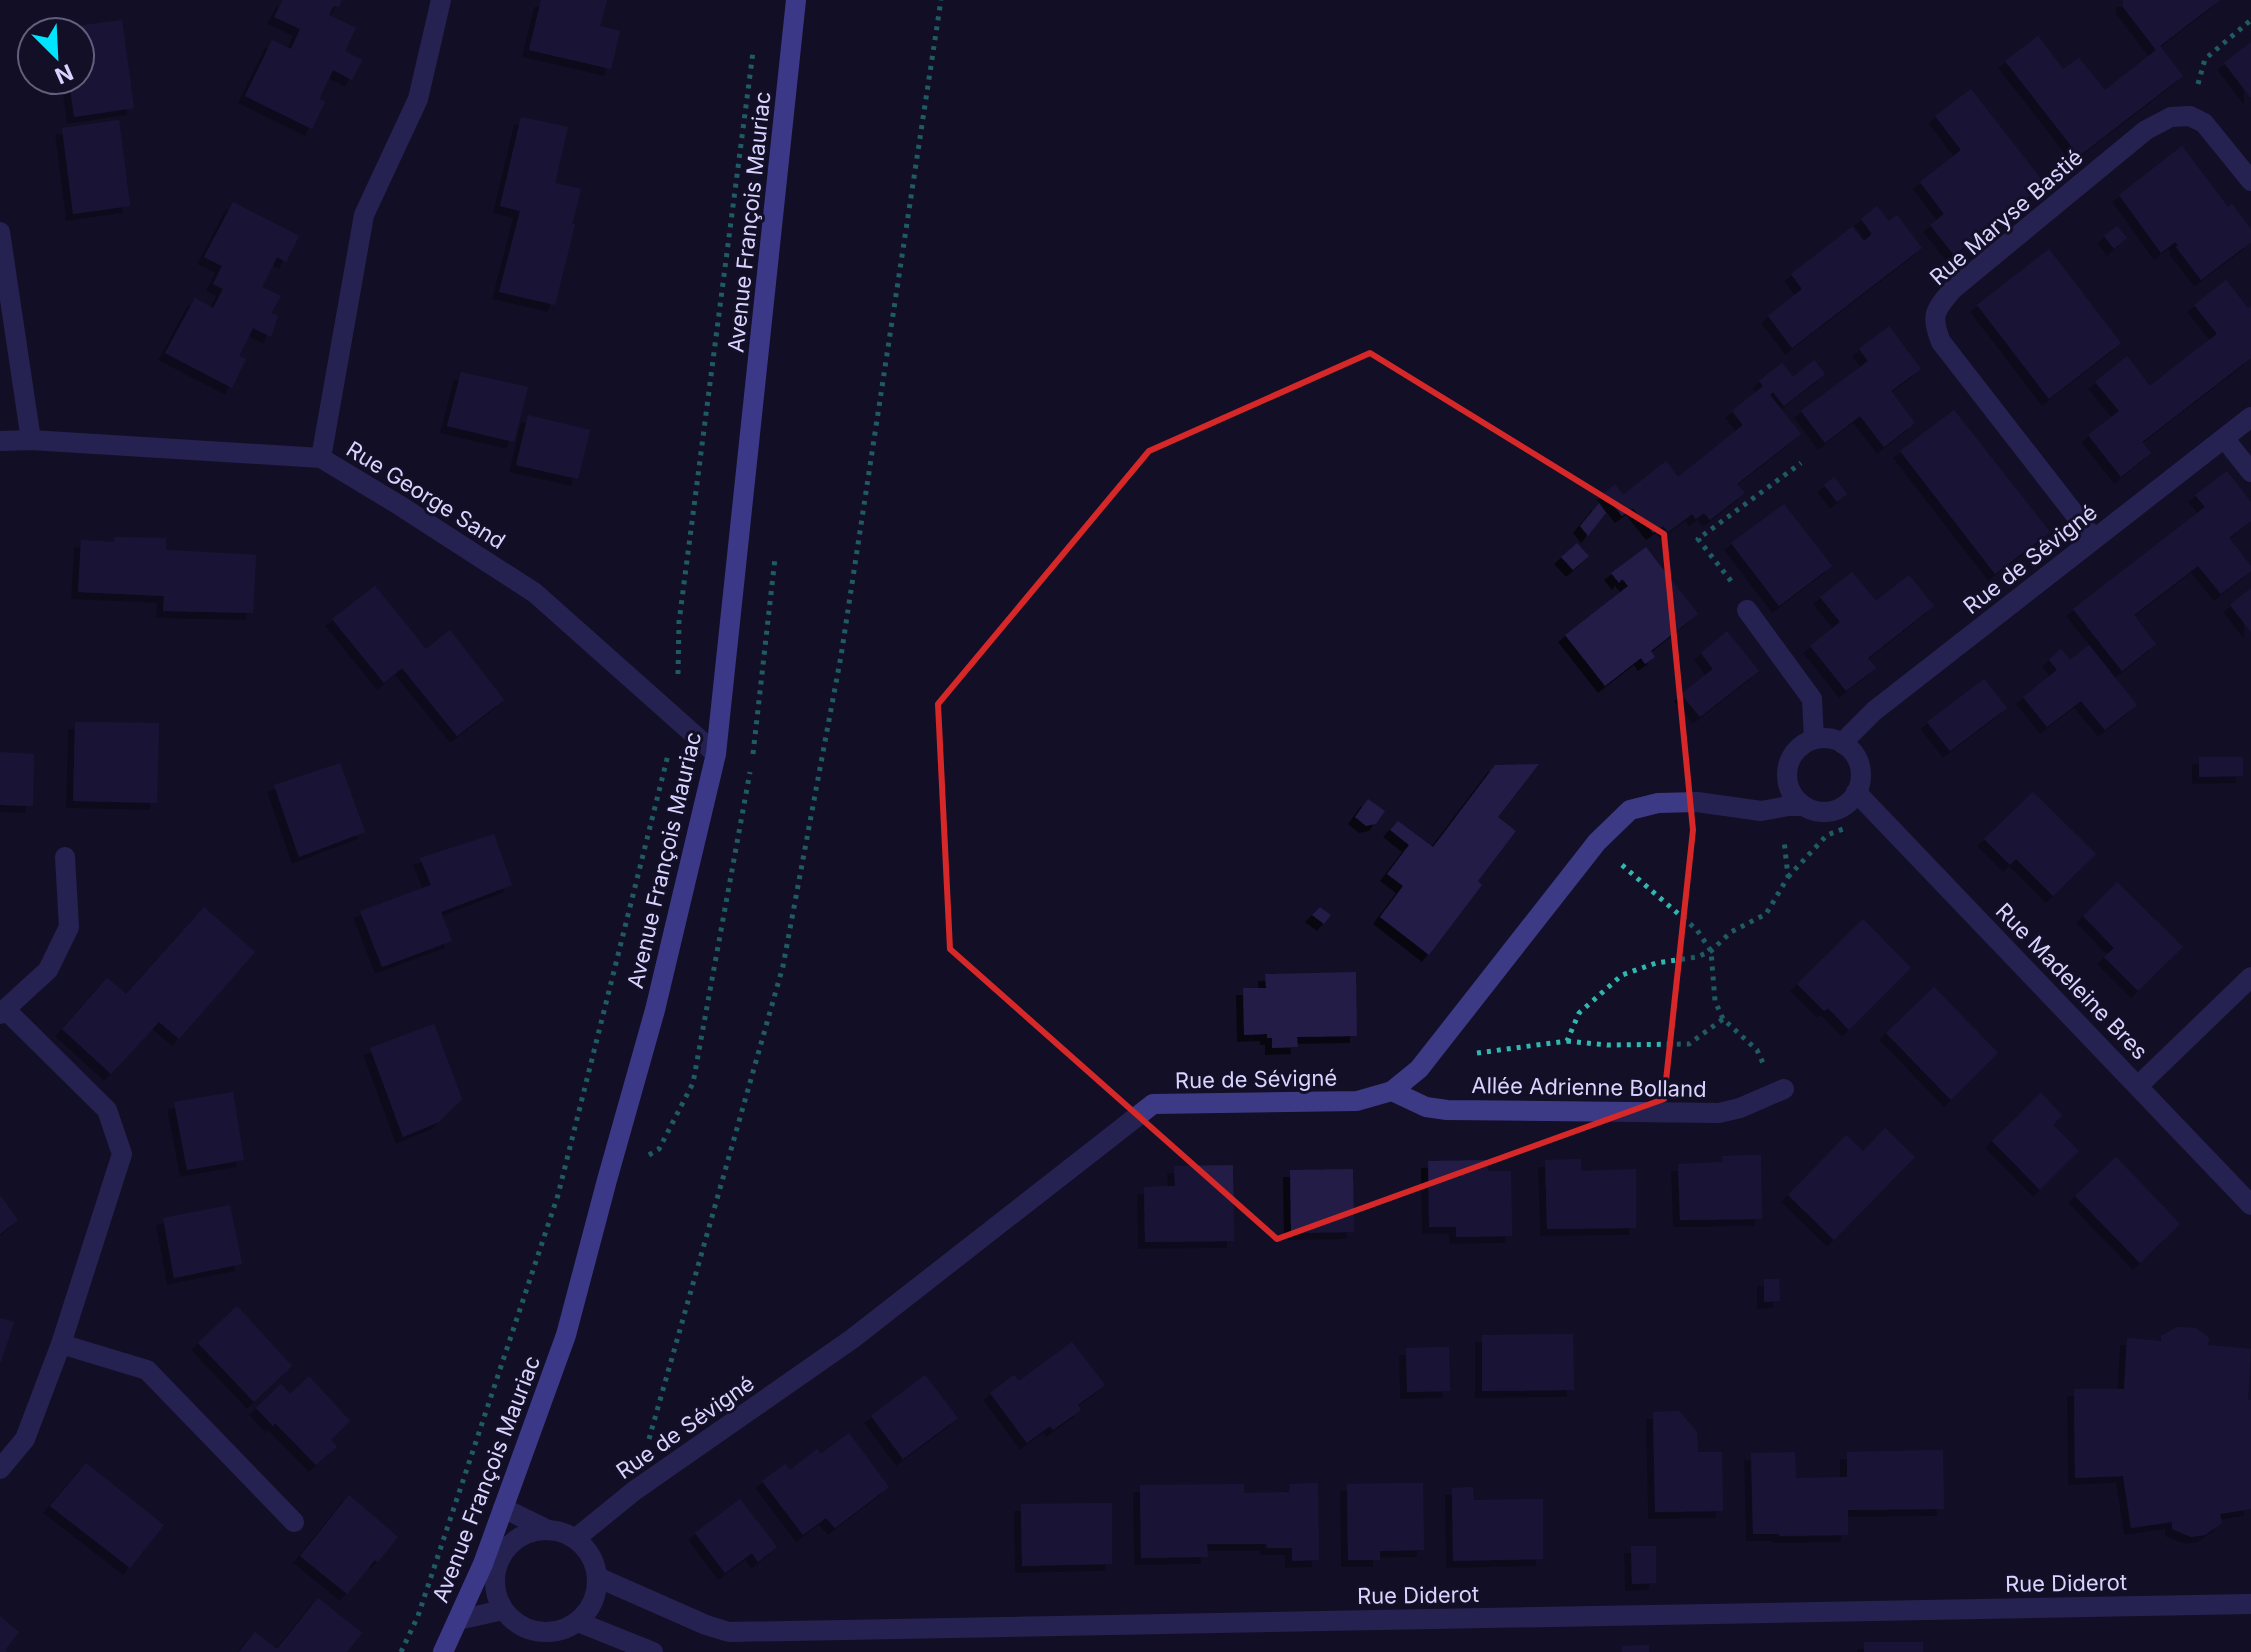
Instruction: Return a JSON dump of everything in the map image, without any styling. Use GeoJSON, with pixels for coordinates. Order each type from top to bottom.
{"type":"FeatureCollection","features":[{"type":"Feature","properties":{"kind":"street"},"geometry":{"type":"LineString","coordinates":[[321,458],[364,215],[418,99],[441,0]]}},
{"type":"Feature","properties":{"kind":"street","name":"Avenue François Mauriac"},"geometry":{"type":"LineString","coordinates":[[443,1652],[483,1564],[566,1335],[655,1010],[716,754],[796,0]]}},
{"type":"Feature","properties":{"kind":"street"},"geometry":{"type":"LineString","coordinates":[[2190,116],[2204,123],[2251,181]]}},
{"type":"Feature","properties":{"kind":"street","name":"Rue Maryse Bastié"},"geometry":{"type":"LineString","coordinates":[[2094,539],[1941,342],[1934,324],[1938,306],[1953,289],[2146,130],[2171,117],[2190,116]]}},
{"type":"Feature","properties":{"kind":"street"},"geometry":{"type":"LineString","coordinates":[[0,232],[31,440]]}},
{"type":"Feature","properties":{"kind":"street","name":"Rue de Sévigné"},"geometry":{"type":"LineString","coordinates":[[1843,744],[1874,711],[2251,417]]}},
{"type":"Feature","properties":{"kind":"street"},"geometry":{"type":"LineString","coordinates":[[2224,438],[2251,472]]}},
{"type":"Feature","properties":{"kind":"street","name":"Rue George Sand"},"geometry":{"type":"LineString","coordinates":[[0,441],[31,440],[321,458],[535,593],[716,754]]}},
{"type":"Feature","properties":{"kind":"street"},"geometry":{"type":"LineString","coordinates":[[1747,610],[1812,699],[1814,739]]}},
{"type":"Feature","properties":{"kind":"street"},"geometry":{"type":"LineString","coordinates":[[1814,739],[1834,740],[1843,744],[1858,760],[1860,782],[1851,800],[1833,811],[1813,810],[1804,806],[1790,790],[1787,780],[1787,770],[1796,751],[1814,739]]}},
{"type":"Feature","properties":{"kind":"street","name":"Rue Madeleine Bres"},"geometry":{"type":"LineString","coordinates":[[1856,792],[2248,1196]]}},
{"type":"Feature","properties":{"kind":"street","name":"Rue de Sévigné"},"geometry":{"type":"LineString","coordinates":[[575,1539],[634,1491],[852,1339],[1153,1104],[1357,1101],[1392,1091],[1419,1069],[1597,842],[1630,810],[1658,803],[1697,802],[1761,811],[1804,806]]}},
{"type":"Feature","properties":{"kind":"street"},"geometry":{"type":"LineString","coordinates":[[0,1469],[25,1439],[61,1344],[122,1154],[107,1110],[3,1012],[48,970],[69,927],[65,857]]}},
{"type":"Feature","properties":{"kind":"street"},"geometry":{"type":"LineString","coordinates":[[2138,1086],[2251,977]]}},
{"type":"Feature","properties":{"kind":"street","name":"Allée Adrienne Bolland"},"geometry":{"type":"LineString","coordinates":[[1392,1091],[1426,1107],[1447,1110],[1719,1113],[1740,1108],[1780,1091]]}},
{"type":"Feature","properties":{"kind":"street"},"geometry":{"type":"LineString","coordinates":[[61,1344],[147,1370],[294,1522]]}},
{"type":"Feature","properties":{"kind":"street"},"geometry":{"type":"LineString","coordinates":[[503,1508],[548,1530],[575,1539],[594,1562],[596,1594],[578,1622],[563,1630],[529,1630],[514,1622],[503,1610],[496,1595],[494,1579],[506,1549],[518,1538],[532,1531],[548,1530]]}},
{"type":"Feature","properties":{"kind":"street","name":"Rue Diderot"},"geometry":{"type":"LineString","coordinates":[[597,1577],[729,1632],[2251,1604]]}},
{"type":"Feature","properties":{"kind":"street"},"geometry":{"type":"LineString","coordinates":[[458,1620],[503,1610]]}},
{"type":"Feature","properties":{"kind":"street"},"geometry":{"type":"LineString","coordinates":[[578,1622],[653,1652]]}},
{"type":"Feature","properties":{"kind":"path"},"geometry":{"type":"LineString","coordinates":[[634,1491],[783,966],[841,656],[941,0]]}},
{"type":"Feature","properties":{"kind":"path"},"geometry":{"type":"LineString","coordinates":[[2190,116],[2205,59],[2251,20]]}},
{"type":"Feature","properties":{"kind":"path"},"geometry":{"type":"LineString","coordinates":[[401,1652],[418,1616],[558,1195],[677,720],[679,622],[753,47]]}},
{"type":"Feature","properties":{"kind":"path"},"geometry":{"type":"LineString","coordinates":[[1747,610],[1741,594],[1698,539],[1801,463]]}},
{"type":"Feature","properties":{"kind":"path"},"geometry":{"type":"LineString","coordinates":[[1782,808],[1788,877]]}},
{"type":"Feature","properties":{"kind":"path"},"geometry":{"type":"LineString","coordinates":[[1567,1041],[1579,1013],[1622,975],[1656,963],[1697,957],[1711,951],[1731,932],[1766,914],[1788,877],[1827,835],[1881,816]]}},
{"type":"Feature","properties":{"kind":"path"},"geometry":{"type":"LineString","coordinates":[[1597,842],[1697,930],[1711,951],[1715,1001],[1723,1019],[1757,1050],[1780,1091]]}},
{"type":"Feature","properties":{"kind":"path"},"geometry":{"type":"LineString","coordinates":[[1435,1048],[1476,1053],[1567,1041],[1607,1045],[1689,1044],[1723,1019]]}},
{"type":"Feature","properties":{"kind":"highlighted area"},"geometry":{"type":"Polygon","coordinates":[[[1370,353],[1664,534],[1693,830],[1664,1099],[1277,1239],[950,949],[938,704],[1149,451],[1370,353]]]}},
{"type":"Feature","properties":{"kind":"building"},"geometry":{"type":"Polygon","coordinates":[[[283,0],[342,0],[339,7],[334,5],[329,15],[356,28],[345,51],[362,60],[352,80],[333,70],[319,99],[325,102],[312,129],[245,96],[272,40],[291,49],[300,29],[274,17],[283,0]]]}},
{"type":"Feature","properties":{"kind":"building"},"geometry":{"type":"Polygon","coordinates":[[[541,0],[607,0],[600,26],[620,31],[611,69],[529,50],[541,0]]]}},
{"type":"Feature","properties":{"kind":"building"},"geometry":{"type":"Polygon","coordinates":[[[2123,0],[2220,0],[2160,46],[2183,76],[2079,156],[2005,61],[2038,36],[2063,69],[2079,58],[2105,90],[2156,50],[2123,7],[2123,0]]]}},
{"type":"Feature","properties":{"kind":"building"},"geometry":{"type":"Polygon","coordinates":[[[122,20],[134,108],[74,117],[71,96],[96,96],[96,23],[122,20]]]}},
{"type":"Feature","properties":{"kind":"building"},"geometry":{"type":"Polygon","coordinates":[[[2251,42],[2251,98],[2224,63],[2251,42]]]}},
{"type":"Feature","properties":{"kind":"building"},"geometry":{"type":"Polygon","coordinates":[[[1971,89],[2045,184],[1954,255],[1930,225],[1944,214],[1920,182],[1961,150],[1935,116],[1971,89]]]}},
{"type":"Feature","properties":{"kind":"building"},"geometry":{"type":"Polygon","coordinates":[[[521,117],[568,127],[555,183],[581,189],[555,305],[499,292],[520,211],[500,206],[521,117]]]}},
{"type":"Feature","properties":{"kind":"building"},"geometry":{"type":"Polygon","coordinates":[[[119,120],[130,206],[73,214],[62,128],[119,120]]]}},
{"type":"Feature","properties":{"kind":"building"},"geometry":{"type":"Polygon","coordinates":[[[2182,146],[2228,207],[2232,204],[2251,229],[2251,242],[2201,280],[2175,242],[2161,253],[2119,195],[2182,146]]]}},
{"type":"Feature","properties":{"kind":"building"},"geometry":{"type":"Polygon","coordinates":[[[233,202],[299,236],[286,262],[277,257],[262,287],[281,296],[271,313],[278,316],[271,337],[253,328],[239,356],[246,359],[232,388],[165,353],[195,298],[213,308],[223,289],[213,284],[222,266],[204,257],[233,202]]]}},
{"type":"Feature","properties":{"kind":"building"},"geometry":{"type":"Polygon","coordinates":[[[1877,206],[1889,221],[1897,215],[1922,248],[1792,348],[1768,316],[1802,289],[1791,274],[1852,227],[1864,241],[1872,234],[1861,219],[1877,206]]]}},
{"type":"Feature","properties":{"kind":"building"},"geometry":{"type":"Polygon","coordinates":[[[2117,226],[2127,238],[2114,249],[2104,236],[2117,226]]]}},
{"type":"Feature","properties":{"kind":"building"},"geometry":{"type":"Polygon","coordinates":[[[2049,249],[2121,343],[2049,399],[1977,305],[2049,249]]]}},
{"type":"Feature","properties":{"kind":"building"},"geometry":{"type":"Polygon","coordinates":[[[2226,280],[2248,308],[2251,306],[2251,358],[2142,442],[2151,453],[2121,477],[2088,435],[2119,411],[2095,382],[2127,356],[2150,386],[2217,334],[2194,305],[2226,280]]]}},
{"type":"Feature","properties":{"kind":"building"},"geometry":{"type":"Polygon","coordinates":[[[1889,326],[1921,369],[1891,391],[1915,423],[1884,447],[1860,416],[1825,443],[1801,411],[1868,361],[1859,349],[1889,326]]]}},
{"type":"Feature","properties":{"kind":"building"},"geometry":{"type":"Polygon","coordinates":[[[1814,360],[1825,374],[1784,406],[1773,392],[1770,395],[1801,434],[1737,484],[1745,493],[1710,520],[1704,513],[1696,519],[1692,514],[1668,532],[1663,526],[1653,533],[1633,508],[1622,516],[1604,493],[1615,484],[1623,495],[1666,461],[1678,477],[1743,425],[1732,411],[1763,386],[1759,381],[1782,363],[1793,377],[1814,360]]]}},
{"type":"Feature","properties":{"kind":"building"},"geometry":{"type":"Polygon","coordinates":[[[461,372],[528,387],[514,442],[447,426],[461,372]]]}},
{"type":"Feature","properties":{"kind":"building"},"geometry":{"type":"Polygon","coordinates":[[[1954,410],[2050,532],[1995,574],[1900,451],[1954,410]]]}},
{"type":"Feature","properties":{"kind":"building"},"geometry":{"type":"Polygon","coordinates":[[[528,415],[590,430],[578,479],[516,465],[528,415]]]}},
{"type":"Feature","properties":{"kind":"building"},"geometry":{"type":"Polygon","coordinates":[[[2227,471],[2251,502],[2251,521],[2229,538],[2251,566],[2251,571],[2221,594],[2198,566],[2134,615],[2156,644],[2122,671],[2073,609],[2205,507],[2195,495],[2227,471]]]}},
{"type":"Feature","properties":{"kind":"building"},"geometry":{"type":"Polygon","coordinates":[[[1834,477],[1847,494],[1837,502],[1824,485],[1834,477]]]}},
{"type":"Feature","properties":{"kind":"building"},"geometry":{"type":"Polygon","coordinates":[[[1599,503],[1606,513],[1588,536],[1580,526],[1599,503]]]}},
{"type":"Feature","properties":{"kind":"building"},"geometry":{"type":"Polygon","coordinates":[[[1784,504],[1832,566],[1779,606],[1731,543],[1784,504]]]}},
{"type":"Feature","properties":{"kind":"building"},"geometry":{"type":"Polygon","coordinates":[[[115,537],[166,538],[166,550],[256,555],[253,613],[163,611],[164,596],[78,592],[81,540],[114,542],[115,537]]]}},
{"type":"Feature","properties":{"kind":"building"},"geometry":{"type":"Polygon","coordinates":[[[1577,543],[1589,556],[1573,570],[1561,557],[1577,543]]]}},
{"type":"Feature","properties":{"kind":"building"},"geometry":{"type":"Polygon","coordinates":[[[1646,547],[1698,614],[1651,651],[1655,657],[1645,664],[1641,658],[1605,686],[1565,635],[1628,586],[1622,579],[1619,583],[1611,573],[1646,547]]]}},
{"type":"Feature","properties":{"kind":"building"},"geometry":{"type":"Polygon","coordinates":[[[1852,572],[1876,601],[1909,575],[1934,606],[1868,658],[1876,668],[1846,691],[1810,646],[1840,622],[1820,597],[1852,572]]]}},
{"type":"Feature","properties":{"kind":"building"},"geometry":{"type":"Polygon","coordinates":[[[375,586],[426,649],[450,630],[504,700],[457,736],[402,668],[384,683],[332,619],[375,586]]]}},
{"type":"Feature","properties":{"kind":"building"},"geometry":{"type":"Polygon","coordinates":[[[2251,588],[2251,632],[2230,605],[2251,588]]]}},
{"type":"Feature","properties":{"kind":"building"},"geometry":{"type":"Polygon","coordinates":[[[1727,631],[1759,671],[1700,717],[1681,694],[1713,669],[1701,653],[1727,631]]]}},
{"type":"Feature","properties":{"kind":"building"},"geometry":{"type":"Polygon","coordinates":[[[2089,645],[2137,705],[2105,730],[2081,701],[2047,727],[2023,697],[2057,670],[2049,660],[2061,649],[2070,660],[2089,645]]]}},
{"type":"Feature","properties":{"kind":"building"},"geometry":{"type":"Polygon","coordinates":[[[1984,679],[2007,708],[1950,751],[1927,722],[1984,679]]]}},
{"type":"Feature","properties":{"kind":"building"},"geometry":{"type":"Polygon","coordinates":[[[75,722],[159,723],[157,803],[73,801],[75,722]]]}},
{"type":"Feature","properties":{"kind":"building"},"geometry":{"type":"Polygon","coordinates":[[[0,752],[34,754],[33,806],[0,805],[0,752]]]}},
{"type":"Feature","properties":{"kind":"building"},"geometry":{"type":"Polygon","coordinates":[[[2199,757],[2243,757],[2243,776],[2199,777],[2199,757]]]}},
{"type":"Feature","properties":{"kind":"building"},"geometry":{"type":"Polygon","coordinates":[[[340,763],[365,832],[299,857],[274,785],[340,763]]]}},
{"type":"Feature","properties":{"kind":"building"},"geometry":{"type":"Polygon","coordinates":[[[1539,764],[1498,817],[1516,831],[1478,881],[1482,885],[1429,955],[1380,917],[1403,886],[1387,874],[1409,845],[1390,830],[1398,821],[1433,847],[1495,765],[1539,764]]]}},
{"type":"Feature","properties":{"kind":"building"},"geometry":{"type":"Polygon","coordinates":[[[2033,792],[2096,854],[2053,896],[2016,859],[2010,865],[1984,839],[2033,792]]]}},
{"type":"Feature","properties":{"kind":"building"},"geometry":{"type":"Polygon","coordinates":[[[1368,799],[1385,811],[1376,824],[1366,826],[1355,817],[1368,799]]]}},
{"type":"Feature","properties":{"kind":"building"},"geometry":{"type":"Polygon","coordinates":[[[494,834],[512,885],[441,912],[452,941],[382,967],[360,911],[431,885],[420,858],[494,834]]]}},
{"type":"Feature","properties":{"kind":"building"},"geometry":{"type":"Polygon","coordinates":[[[2117,882],[2183,947],[2138,991],[2104,957],[2114,948],[2083,916],[2117,882]]]}},
{"type":"Feature","properties":{"kind":"building"},"geometry":{"type":"Polygon","coordinates":[[[204,907],[255,952],[179,1039],[159,1022],[111,1074],[62,1029],[107,978],[126,994],[204,907]]]}},
{"type":"Feature","properties":{"kind":"building"},"geometry":{"type":"Polygon","coordinates":[[[1320,907],[1331,915],[1324,924],[1312,915],[1320,907]]]}},
{"type":"Feature","properties":{"kind":"building"},"geometry":{"type":"Polygon","coordinates":[[[1863,919],[1911,968],[1849,1030],[1828,1008],[1824,1011],[1797,984],[1863,919]]]}},
{"type":"Feature","properties":{"kind":"building"},"geometry":{"type":"Polygon","coordinates":[[[1356,972],[1357,1036],[1297,1037],[1298,1047],[1272,1048],[1272,1038],[1267,1038],[1267,1034],[1244,1035],[1243,988],[1266,988],[1265,974],[1356,972]]]}},
{"type":"Feature","properties":{"kind":"building"},"geometry":{"type":"Polygon","coordinates":[[[1934,987],[1998,1053],[1951,1100],[1886,1033],[1934,987]]]}},
{"type":"Feature","properties":{"kind":"building"},"geometry":{"type":"Polygon","coordinates":[[[434,1024],[462,1099],[439,1122],[403,1137],[370,1048],[434,1024]]]}},
{"type":"Feature","properties":{"kind":"building"},"geometry":{"type":"Polygon","coordinates":[[[233,1092],[244,1160],[187,1170],[174,1102],[233,1092]]]}},
{"type":"Feature","properties":{"kind":"building"},"geometry":{"type":"Polygon","coordinates":[[[2041,1093],[2062,1115],[2053,1125],[2079,1151],[2040,1190],[1992,1141],[2041,1093]]]}},
{"type":"Feature","properties":{"kind":"building"},"geometry":{"type":"Polygon","coordinates":[[[1885,1128],[1915,1157],[1834,1240],[1788,1195],[1846,1135],[1863,1151],[1885,1128]]]}},
{"type":"Feature","properties":{"kind":"building"},"geometry":{"type":"Polygon","coordinates":[[[1761,1155],[1762,1219],[1680,1220],[1678,1164],[1723,1162],[1722,1156],[1761,1155]]]}},
{"type":"Feature","properties":{"kind":"building"},"geometry":{"type":"Polygon","coordinates":[[[2116,1157],[2180,1224],[2140,1263],[2075,1196],[2116,1157]]]}},
{"type":"Feature","properties":{"kind":"building"},"geometry":{"type":"Polygon","coordinates":[[[1581,1159],[1581,1171],[1636,1169],[1636,1228],[1547,1229],[1545,1160],[1581,1159]]]}},
{"type":"Feature","properties":{"kind":"building"},"geometry":{"type":"Polygon","coordinates":[[[1488,1160],[1488,1171],[1511,1171],[1512,1236],[1456,1237],[1456,1227],[1429,1227],[1428,1161],[1488,1160]]]}},
{"type":"Feature","properties":{"kind":"building"},"geometry":{"type":"Polygon","coordinates":[[[1233,1165],[1234,1241],[1145,1242],[1144,1187],[1175,1186],[1174,1166],[1233,1165]]]}},
{"type":"Feature","properties":{"kind":"building"},"geometry":{"type":"Polygon","coordinates":[[[1353,1169],[1354,1232],[1291,1233],[1290,1170],[1353,1169]]]}},
{"type":"Feature","properties":{"kind":"building"},"geometry":{"type":"Polygon","coordinates":[[[0,1195],[18,1220],[0,1234],[0,1195]]]}},
{"type":"Feature","properties":{"kind":"building"},"geometry":{"type":"Polygon","coordinates":[[[230,1205],[242,1264],[174,1278],[163,1218],[230,1205]]]}},
{"type":"Feature","properties":{"kind":"building"},"geometry":{"type":"Polygon","coordinates":[[[1764,1279],[1779,1279],[1780,1301],[1764,1302],[1764,1279]]]}},
{"type":"Feature","properties":{"kind":"building"},"geometry":{"type":"Polygon","coordinates":[[[237,1306],[292,1366],[254,1402],[198,1343],[237,1306]]]}},
{"type":"Feature","properties":{"kind":"building"},"geometry":{"type":"Polygon","coordinates":[[[0,1318],[14,1322],[1,1362],[0,1362],[0,1318]]]}},
{"type":"Feature","properties":{"kind":"building"},"geometry":{"type":"Polygon","coordinates":[[[2177,1327],[2196,1328],[2209,1338],[2208,1345],[2251,1349],[2248,1400],[2251,1400],[2251,1509],[2220,1514],[2222,1523],[2205,1535],[2191,1537],[2172,1529],[2172,1522],[2131,1528],[2123,1476],[2075,1478],[2074,1389],[2124,1389],[2127,1338],[2161,1341],[2161,1336],[2177,1327]]]}},
{"type":"Feature","properties":{"kind":"building"},"geometry":{"type":"Polygon","coordinates":[[[1573,1334],[1574,1390],[1482,1391],[1482,1335],[1573,1334]]]}},
{"type":"Feature","properties":{"kind":"building"},"geometry":{"type":"Polygon","coordinates":[[[1072,1342],[1105,1385],[1078,1405],[1081,1410],[1053,1430],[1050,1426],[1027,1443],[990,1393],[1014,1375],[1019,1381],[1072,1342]]]}},
{"type":"Feature","properties":{"kind":"building"},"geometry":{"type":"Polygon","coordinates":[[[1449,1347],[1450,1391],[1407,1392],[1406,1348],[1449,1347]]]}},
{"type":"Feature","properties":{"kind":"building"},"geometry":{"type":"Polygon","coordinates":[[[925,1375],[958,1418],[903,1459],[871,1416],[925,1375]]]}},
{"type":"Feature","properties":{"kind":"building"},"geometry":{"type":"Polygon","coordinates":[[[309,1376],[350,1421],[331,1440],[337,1447],[316,1465],[256,1408],[281,1384],[290,1394],[309,1376]]]}},
{"type":"Feature","properties":{"kind":"building"},"geometry":{"type":"Polygon","coordinates":[[[1679,1411],[1697,1432],[1698,1452],[1722,1452],[1723,1511],[1655,1512],[1653,1412],[1679,1411]]]}},
{"type":"Feature","properties":{"kind":"building"},"geometry":{"type":"Polygon","coordinates":[[[849,1433],[889,1487],[835,1528],[826,1518],[803,1535],[762,1481],[785,1464],[790,1470],[817,1449],[821,1454],[849,1433]]]}},
{"type":"Feature","properties":{"kind":"building"},"geometry":{"type":"Polygon","coordinates":[[[1943,1450],[1944,1509],[1848,1510],[1848,1535],[1753,1534],[1751,1453],[1795,1452],[1796,1478],[1847,1477],[1847,1452],[1943,1450]]]}},
{"type":"Feature","properties":{"kind":"building"},"geometry":{"type":"Polygon","coordinates":[[[86,1463],[164,1525],[130,1568],[50,1506],[86,1463]]]}},
{"type":"Feature","properties":{"kind":"building"},"geometry":{"type":"Polygon","coordinates":[[[1318,1483],[1319,1560],[1292,1561],[1292,1548],[1267,1548],[1266,1544],[1207,1544],[1208,1557],[1141,1558],[1140,1485],[1244,1484],[1244,1493],[1289,1492],[1290,1484],[1318,1483]]]}},
{"type":"Feature","properties":{"kind":"building"},"geometry":{"type":"Polygon","coordinates":[[[1423,1483],[1424,1550],[1380,1551],[1380,1560],[1348,1560],[1347,1484],[1423,1483]]]}},
{"type":"Feature","properties":{"kind":"building"},"geometry":{"type":"Polygon","coordinates":[[[1473,1487],[1474,1500],[1543,1499],[1543,1559],[1453,1561],[1452,1488],[1473,1487]]]}},
{"type":"Feature","properties":{"kind":"building"},"geometry":{"type":"Polygon","coordinates":[[[349,1495],[398,1537],[347,1594],[300,1556],[349,1495]]]}},
{"type":"Feature","properties":{"kind":"building"},"geometry":{"type":"Polygon","coordinates":[[[740,1499],[777,1547],[758,1562],[752,1553],[725,1573],[695,1533],[740,1499]]]}},
{"type":"Feature","properties":{"kind":"building"},"geometry":{"type":"Polygon","coordinates":[[[1112,1503],[1112,1564],[1022,1566],[1021,1504],[1112,1503]]]}},
{"type":"Feature","properties":{"kind":"building"},"geometry":{"type":"Polygon","coordinates":[[[1631,1546],[1656,1546],[1656,1583],[1632,1584],[1631,1546]]]}},
{"type":"Feature","properties":{"kind":"building"},"geometry":{"type":"Polygon","coordinates":[[[318,1598],[362,1633],[347,1652],[239,1652],[255,1632],[277,1649],[318,1598]]]}},
{"type":"Feature","properties":{"kind":"building"},"geometry":{"type":"Polygon","coordinates":[[[0,1616],[19,1632],[5,1650],[8,1652],[0,1652],[0,1616]]]}},
{"type":"Feature","properties":{"kind":"building"},"geometry":{"type":"Polygon","coordinates":[[[1864,1642],[1923,1642],[1923,1652],[1864,1652],[1864,1642]]]}},
{"type":"Feature","properties":{"kind":"building"},"geometry":{"type":"Polygon","coordinates":[[[1649,1645],[1649,1652],[1622,1652],[1622,1646],[1649,1645]]]}}]}
